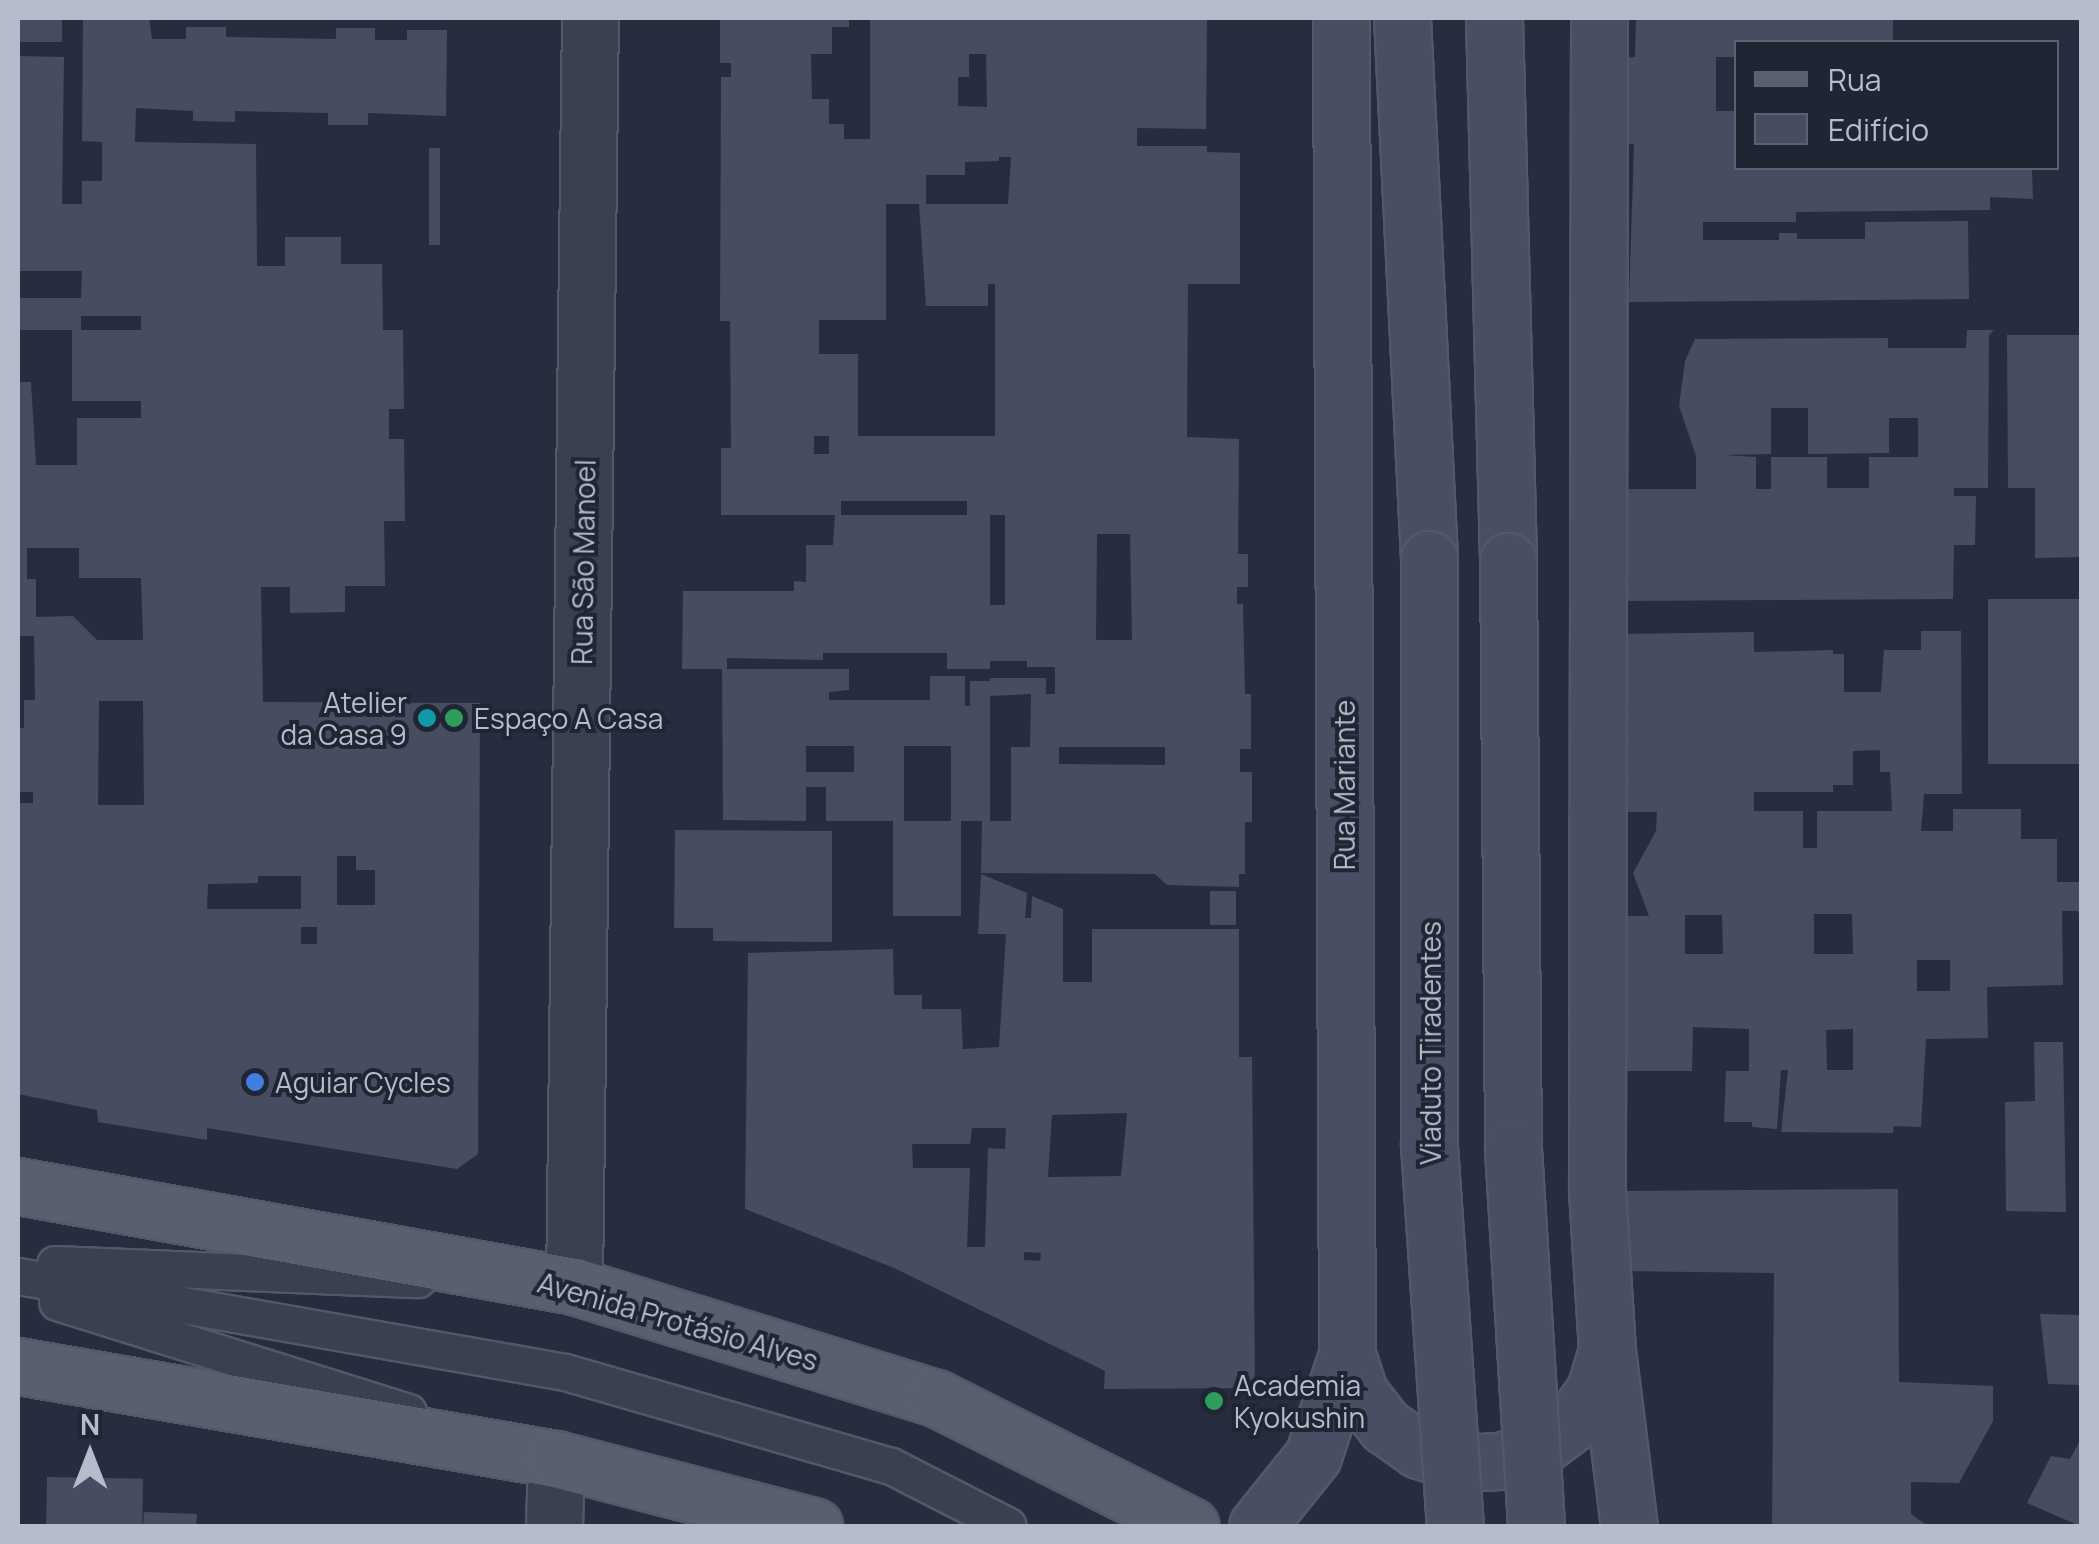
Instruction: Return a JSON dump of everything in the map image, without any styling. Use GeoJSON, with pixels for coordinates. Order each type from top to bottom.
{"type":"FeatureCollection","features":[{"type":"Feature","properties":{"kind":"main road","name":"Rua Mariante"},"geometry":{"type":"LineString","coordinates":[[1257,1526],[1313,1456],[1347,1355],[1341,18]]}},
{"type":"Feature","properties":{"kind":"main road","name":"Viaduto Tiradentes"},"geometry":{"type":"LineString","coordinates":[[1402,18],[1429,559],[1429,1146],[1454,1526]]}},
{"type":"Feature","properties":{"kind":"main road"},"geometry":{"type":"LineString","coordinates":[[1494,18],[1508,562],[1513,1149],[1536,1526]]}},
{"type":"Feature","properties":{"kind":"main road"},"geometry":{"type":"LineString","coordinates":[[1600,18],[1597,1192],[1607,1350],[1629,1526]]}},
{"type":"Feature","properties":{"kind":"main road","name":"Avenida Protásio Alves"},"geometry":{"type":"LineString","coordinates":[[18,1186],[574,1286],[936,1398],[1190,1526]]}},
{"type":"Feature","properties":{"kind":"main road"},"geometry":{"type":"LineString","coordinates":[[1347,1355],[1360,1394],[1385,1426],[1419,1450],[1458,1462],[1500,1461],[1539,1448],[1572,1424],[1595,1390],[1607,1350]]}},
{"type":"Feature","properties":{"kind":"main road"},"geometry":{"type":"LineString","coordinates":[[18,1366],[556,1459],[814,1526]]}},
{"type":"Feature","properties":{"kind":"street","name":"Rua São Manoel"},"geometry":{"type":"LineString","coordinates":[[574,1286],[590,18]]}},
{"type":"Feature","properties":{"kind":"street"},"geometry":{"type":"LineString","coordinates":[[554,1526],[556,1459]]}},
{"type":"Feature","properties":{"kind":"lane"},"geometry":{"type":"LineString","coordinates":[[18,1262],[574,1286]]}},
{"type":"Feature","properties":{"kind":"lane"},"geometry":{"type":"LineString","coordinates":[[18,1276],[565,1372],[891,1466],[1008,1526]]}},
{"type":"Feature","properties":{"kind":"lane"},"geometry":{"type":"LineString","coordinates":[[18,1290],[556,1459]]}},
{"type":"Feature","properties":{"kind":"building"},"geometry":{"type":"Polygon","coordinates":[[[18,18],[62,18],[62,42],[18,42],[18,18]]]}},
{"type":"Feature","properties":{"kind":"building"},"geometry":{"type":"Polygon","coordinates":[[[83,18],[149,18],[152,39],[186,39],[186,27],[226,27],[226,37],[336,39],[336,28],[375,28],[375,40],[407,40],[407,30],[447,30],[446,116],[368,113],[368,125],[328,125],[328,113],[235,111],[235,122],[193,121],[193,111],[136,108],[135,142],[256,144],[257,266],[285,266],[285,237],[341,237],[341,264],[382,264],[383,330],[403,330],[404,409],[389,409],[389,439],[404,439],[405,521],[384,521],[385,586],[345,586],[345,612],[290,613],[290,587],[261,587],[263,702],[480,703],[478,1154],[457,1169],[207,1128],[207,1140],[98,1122],[97,1110],[18,1094],[18,803],[33,803],[33,792],[18,792],[18,728],[24,728],[24,700],[35,700],[34,636],[18,636],[18,382],[31,382],[36,465],[77,465],[77,418],[141,418],[141,401],[72,401],[72,330],[18,330],[18,298],[81,298],[82,271],[18,271],[18,56],[64,57],[62,204],[82,204],[82,181],[102,181],[102,142],[82,141],[83,18]],[[81,316],[81,330],[141,330],[141,316],[81,316]],[[27,548],[27,579],[36,579],[36,617],[73,616],[97,640],[143,640],[141,578],[79,578],[79,548],[27,548]],[[99,701],[98,805],[144,805],[143,701],[99,701]],[[337,856],[337,905],[375,905],[375,870],[356,870],[356,856],[337,856]],[[258,876],[258,883],[208,884],[207,909],[301,909],[301,876],[258,876]],[[301,927],[301,944],[317,944],[317,927],[301,927]]]}},
{"type":"Feature","properties":{"kind":"building"},"geometry":{"type":"Polygon","coordinates":[[[720,18],[849,18],[849,27],[832,27],[832,54],[811,54],[812,99],[829,99],[829,124],[844,124],[844,139],[870,139],[870,18],[1207,18],[1206,129],[1137,128],[1137,146],[1207,146],[1207,152],[1240,153],[1240,284],[1188,284],[1187,437],[1239,439],[1238,554],[1248,554],[1248,587],[1237,587],[1237,604],[1243,604],[1245,694],[1251,694],[1251,749],[1240,749],[1240,772],[1252,772],[1252,822],[1245,822],[1245,874],[1239,874],[1239,887],[1167,885],[1155,874],[981,873],[982,821],[961,821],[961,916],[893,916],[893,821],[826,821],[826,787],[806,787],[806,821],[723,820],[722,669],[682,669],[683,591],[794,591],[794,581],[806,582],[806,545],[833,545],[835,515],[721,515],[721,448],[731,448],[730,321],[720,321],[721,77],[731,77],[731,63],[720,63],[720,18]],[[969,54],[969,77],[958,77],[958,106],[987,107],[986,54],[969,54]],[[1011,157],[965,162],[965,175],[926,175],[926,204],[1008,204],[1011,157]],[[886,204],[886,320],[819,320],[819,354],[858,354],[858,436],[995,436],[995,284],[988,284],[988,306],[926,306],[919,204],[886,204]],[[814,436],[814,454],[829,454],[829,436],[814,436]],[[841,501],[841,515],[967,515],[967,501],[841,501]],[[990,515],[990,605],[1005,605],[1005,515],[990,515]],[[1097,534],[1096,640],[1132,640],[1130,534],[1097,534]],[[823,653],[823,660],[727,658],[727,669],[849,669],[849,690],[829,692],[829,700],[930,700],[930,676],[965,676],[965,706],[970,706],[970,681],[990,678],[1046,678],[1046,694],[1055,694],[1055,667],[1027,667],[1027,661],[990,661],[990,669],[947,669],[947,653],[823,653]],[[1031,694],[990,696],[990,821],[1011,821],[1011,747],[1030,747],[1031,694]],[[806,746],[806,772],[854,772],[854,746],[806,746]],[[904,746],[904,821],[951,821],[951,746],[904,746]],[[1059,747],[1059,764],[1165,765],[1165,747],[1059,747]]]}},
{"type":"Feature","properties":{"kind":"building"},"geometry":{"type":"Polygon","coordinates":[[[1636,18],[1893,18],[1893,40],[1734,40],[1734,57],[1716,57],[1716,111],[1734,111],[1734,170],[2032,170],[2033,199],[1990,197],[1990,210],[1796,212],[1796,222],[1703,222],[1703,240],[1779,240],[1779,233],[1797,233],[1797,239],[1865,239],[1865,222],[1968,221],[1969,299],[1629,302],[1634,144],[1625,144],[1626,58],[1635,57],[1636,18]]]}},
{"type":"Feature","properties":{"kind":"building"},"geometry":{"type":"Polygon","coordinates":[[[429,148],[440,148],[440,245],[429,245],[429,148]]]}},
{"type":"Feature","properties":{"kind":"building"},"geometry":{"type":"Polygon","coordinates":[[[1967,330],[1994,330],[1989,335],[1988,488],[1954,488],[1954,496],[1976,496],[1975,545],[1954,545],[1953,599],[1622,601],[1621,489],[1696,489],[1696,456],[1679,406],[1685,361],[1695,339],[1888,338],[1888,348],[1966,348],[1967,330]],[[1771,408],[1771,454],[1724,455],[1756,457],[1756,489],[1771,489],[1771,457],[1827,457],[1827,488],[1869,488],[1869,457],[1918,457],[1918,418],[1889,418],[1889,453],[1808,454],[1808,408],[1771,408]]]}},
{"type":"Feature","properties":{"kind":"building"},"geometry":{"type":"Polygon","coordinates":[[[2007,335],[2082,335],[2082,557],[2035,558],[2035,488],[2008,488],[2007,335]]]}},
{"type":"Feature","properties":{"kind":"building"},"geometry":{"type":"Polygon","coordinates":[[[1988,599],[2082,599],[2082,764],[1988,764],[1988,599]]]}},
{"type":"Feature","properties":{"kind":"building"},"geometry":{"type":"Polygon","coordinates":[[[1921,631],[1961,631],[1962,794],[1924,794],[1921,831],[1953,831],[1953,809],[2021,809],[2021,839],[2057,839],[2057,882],[2082,882],[2082,922],[2078,911],[2062,911],[2063,985],[1987,987],[1988,1038],[1926,1039],[1921,1127],[1894,1126],[1893,1133],[1781,1132],[1788,1070],[1781,1070],[1777,1129],[1752,1127],[1752,1122],[1724,1122],[1726,1071],[1749,1071],[1749,1029],[1693,1027],[1692,1071],[1620,1071],[1619,916],[1649,916],[1633,873],[1656,831],[1657,812],[1622,812],[1623,634],[1754,632],[1754,652],[1833,650],[1833,654],[1844,654],[1844,692],[1881,692],[1884,650],[1921,650],[1921,631]],[[1880,750],[1853,751],[1853,785],[1833,785],[1833,792],[1754,792],[1754,811],[1803,811],[1803,848],[1817,848],[1817,811],[1892,811],[1890,772],[1880,772],[1880,750]],[[1814,914],[1814,954],[1853,954],[1852,914],[1814,914]],[[1685,915],[1685,954],[1723,954],[1722,915],[1685,915]],[[1917,960],[1917,991],[1950,991],[1950,960],[1917,960]],[[1853,1029],[1826,1030],[1827,1070],[1853,1070],[1853,1029]]]}},
{"type":"Feature","properties":{"kind":"building"},"geometry":{"type":"Polygon","coordinates":[[[675,830],[832,831],[832,942],[713,941],[713,928],[674,928],[675,830]]]}},
{"type":"Feature","properties":{"kind":"building"},"geometry":{"type":"Polygon","coordinates":[[[981,874],[1027,893],[1025,918],[1031,918],[1032,896],[1063,909],[1063,982],[1092,982],[1092,929],[1239,929],[1239,1057],[1252,1057],[1255,1388],[1104,1389],[1105,1371],[894,1268],[745,1209],[748,953],[893,949],[894,995],[922,995],[922,1009],[961,1009],[963,1049],[999,1047],[1006,934],[978,934],[981,874]],[[1127,1113],[1052,1115],[1048,1177],[1121,1176],[1127,1113]],[[972,1128],[970,1144],[912,1144],[913,1168],[970,1168],[967,1247],[985,1247],[988,1148],[1005,1149],[1006,1128],[972,1128]],[[1024,1252],[1024,1260],[1040,1261],[1041,1253],[1024,1252]]]}},
{"type":"Feature","properties":{"kind":"building"},"geometry":{"type":"Polygon","coordinates":[[[1210,891],[1236,891],[1236,925],[1210,925],[1210,891]]]}},
{"type":"Feature","properties":{"kind":"building"},"geometry":{"type":"Polygon","coordinates":[[[2034,1042],[2063,1042],[2066,1212],[2006,1211],[2005,1102],[2035,1101],[2034,1042]]]}},
{"type":"Feature","properties":{"kind":"building"},"geometry":{"type":"Polygon","coordinates":[[[1898,1189],[1899,1382],[1993,1386],[1993,1421],[1959,1483],[1911,1482],[1911,1514],[1928,1526],[1772,1526],[1774,1273],[1619,1271],[1620,1191],[1898,1189]]]}},
{"type":"Feature","properties":{"kind":"building"},"geometry":{"type":"Polygon","coordinates":[[[2040,1314],[2082,1315],[2082,1385],[2048,1384],[2040,1314]]]}},
{"type":"Feature","properties":{"kind":"building"},"geometry":{"type":"Polygon","coordinates":[[[2082,1437],[2080,1526],[2027,1503],[2051,1456],[2070,1459],[2082,1437]]]}},
{"type":"Feature","properties":{"kind":"building"},"geometry":{"type":"Polygon","coordinates":[[[47,1477],[143,1479],[142,1526],[46,1526],[47,1477]]]}},
{"type":"Feature","properties":{"kind":"building"},"geometry":{"type":"Polygon","coordinates":[[[144,1512],[197,1514],[196,1526],[143,1526],[144,1512]]]}},
{"type":"Feature","properties":{"kind":"place","name":"Atelier da Casa 9"},"geometry":{"type":"Point","coordinates":[427,718]}},
{"type":"Feature","properties":{"kind":"place","name":"Espaço A Casa"},"geometry":{"type":"Point","coordinates":[454,718]}},
{"type":"Feature","properties":{"kind":"place","name":"Aguiar Cycles"},"geometry":{"type":"Point","coordinates":[255,1082]}},
{"type":"Feature","properties":{"kind":"place","name":"Academia Kyokushin"},"geometry":{"type":"Point","coordinates":[1214,1401]}}]}
